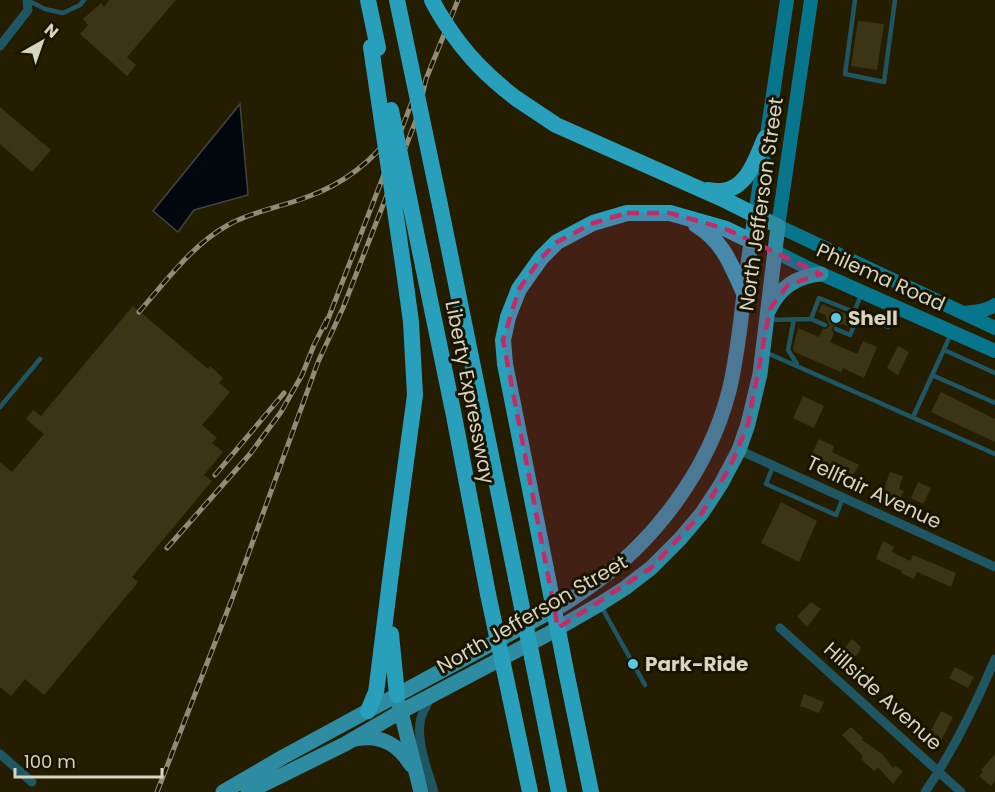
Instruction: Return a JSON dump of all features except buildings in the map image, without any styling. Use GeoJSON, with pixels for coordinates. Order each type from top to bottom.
{"type":"FeatureCollection","features":[{"type":"Feature","properties":{"kind":"highway"},"geometry":{"type":"LineString","coordinates":[[368,0],[411,322],[415,395],[376,692],[368,711]]}},
{"type":"Feature","properties":{"kind":"highway","name":"Liberty Expressway"},"geometry":{"type":"LineString","coordinates":[[397,0],[560,792]]}},
{"type":"Feature","properties":{"kind":"highway"},"geometry":{"type":"LineString","coordinates":[[432,0],[457,40],[476,64],[517,99],[556,125],[755,215]]}},
{"type":"Feature","properties":{"kind":"highway","name":"Liberty Expressway"},"geometry":{"type":"LineString","coordinates":[[374,47],[423,266],[530,792]]}},
{"type":"Feature","properties":{"kind":"highway"},"geometry":{"type":"LineString","coordinates":[[702,190],[722,191],[739,183],[750,172],[765,138]]}},
{"type":"Feature","properties":{"kind":"highway"},"geometry":{"type":"LineString","coordinates":[[591,792],[505,364],[503,340],[508,317],[519,289],[541,258],[557,242],[593,223],[627,213],[670,213],[726,229],[751,241]]}},
{"type":"Feature","properties":{"kind":"highway"},"geometry":{"type":"LineString","coordinates":[[682,216],[716,241],[732,266],[744,293]]}},
{"type":"Feature","properties":{"kind":"highway"},"geometry":{"type":"LineString","coordinates":[[388,606],[397,695]]}},
{"type":"Feature","properties":{"kind":"main road","name":"North Jefferson Street"},"geometry":{"type":"LineString","coordinates":[[223,792],[559,607],[591,587],[627,556],[684,491],[720,422],[733,372],[765,138],[787,0]]}},
{"type":"Feature","properties":{"kind":"main road","name":"North Jefferson Street"},"geometry":{"type":"LineString","coordinates":[[248,792],[345,744],[600,604],[651,568],[692,526],[721,484],[739,450],[750,417],[760,374],[774,251],[811,0]]}},
{"type":"Feature","properties":{"kind":"main road","name":"Philema Road"},"geometry":{"type":"LineString","coordinates":[[755,215],[995,328]]}},
{"type":"Feature","properties":{"kind":"main road","name":"Philema Road"},"geometry":{"type":"LineString","coordinates":[[751,241],[995,351]]}},
{"type":"Feature","properties":{"kind":"main road"},"geometry":{"type":"LineString","coordinates":[[766,318],[773,302],[788,285],[803,277],[821,274]]}},
{"type":"Feature","properties":{"kind":"main road"},"geometry":{"type":"LineString","coordinates":[[963,312],[990,308],[995,304]]}},
{"type":"Feature","properties":{"kind":"main road"},"geometry":{"type":"LineString","coordinates":[[397,695],[421,792]]}},
{"type":"Feature","properties":{"kind":"main road"},"geometry":{"type":"LineString","coordinates":[[345,744],[366,737],[384,741],[406,757],[416,773]]}},
{"type":"Feature","properties":{"kind":"street"},"geometry":{"type":"LineString","coordinates":[[0,46],[28,10],[27,0]]}},
{"type":"Feature","properties":{"kind":"street","name":"Tellfair Avenue"},"geometry":{"type":"LineString","coordinates":[[739,450],[995,567]]}},
{"type":"Feature","properties":{"kind":"street","name":"Hillside Avenue"},"geometry":{"type":"LineString","coordinates":[[780,628],[961,792]]}},
{"type":"Feature","properties":{"kind":"street"},"geometry":{"type":"LineString","coordinates":[[925,792],[962,732],[995,660]]}},
{"type":"Feature","properties":{"kind":"street"},"geometry":{"type":"LineString","coordinates":[[432,695],[421,717],[419,727],[423,755],[434,792]]}},
{"type":"Feature","properties":{"kind":"street"},"geometry":{"type":"LineString","coordinates":[[0,754],[32,782]]}},
{"type":"Feature","properties":{"kind":"lane"},"geometry":{"type":"LineString","coordinates":[[27,0],[45,9],[63,13],[80,5],[84,0]]}},
{"type":"Feature","properties":{"kind":"lane"},"geometry":{"type":"LineString","coordinates":[[855,0],[845,74],[884,82],[895,0]]}},
{"type":"Feature","properties":{"kind":"lane"},"geometry":{"type":"LineString","coordinates":[[843,324],[838,330],[850,335],[853,313],[862,292]]}},
{"type":"Feature","properties":{"kind":"lane"},"geometry":{"type":"LineString","coordinates":[[811,319],[819,298],[888,327],[896,307]]}},
{"type":"Feature","properties":{"kind":"lane"},"geometry":{"type":"LineString","coordinates":[[766,318],[811,319],[823,324],[824,315]]}},
{"type":"Feature","properties":{"kind":"lane"},"geometry":{"type":"LineString","coordinates":[[794,320],[788,350],[799,367]]}},
{"type":"Feature","properties":{"kind":"lane"},"geometry":{"type":"LineString","coordinates":[[913,417],[952,332]]}},
{"type":"Feature","properties":{"kind":"lane"},"geometry":{"type":"LineString","coordinates":[[944,350],[995,373]]}},
{"type":"Feature","properties":{"kind":"lane"},"geometry":{"type":"LineString","coordinates":[[763,351],[995,454]]}},
{"type":"Feature","properties":{"kind":"lane"},"geometry":{"type":"LineString","coordinates":[[0,407],[40,359]]}},
{"type":"Feature","properties":{"kind":"lane"},"geometry":{"type":"LineString","coordinates":[[932,375],[995,403]]}},
{"type":"Feature","properties":{"kind":"lane"},"geometry":{"type":"LineString","coordinates":[[774,466],[766,484],[836,515],[843,498]]}},
{"type":"Feature","properties":{"kind":"lane"},"geometry":{"type":"LineString","coordinates":[[600,604],[645,685]]}},
{"type":"Feature","properties":{"kind":"highlighted area"},"geometry":{"type":"Polygon","coordinates":[[[627,213],[670,213],[726,229],[821,274],[788,285],[770,309],[748,424],[730,467],[702,513],[651,568],[558,628],[503,340],[519,289],[541,258],[557,242],[593,223],[627,213]]]}},
{"type":"Feature","properties":{"kind":"shaded area"},"geometry":{"type":"Polygon","coordinates":[[[240,104],[248,195],[194,210],[178,232],[153,211],[240,104]]]}},
{"type":"Feature","properties":{"kind":"railway"},"geometry":{"type":"LineString","coordinates":[[157,792],[232,599],[318,362],[343,308],[418,115],[426,79],[458,0]]}},
{"type":"Feature","properties":{"kind":"railway"},"geometry":{"type":"LineString","coordinates":[[325,327],[417,89]]}},
{"type":"Feature","properties":{"kind":"railway"},"geometry":{"type":"LineString","coordinates":[[139,312],[180,264],[215,233],[247,216],[321,192],[346,178],[368,160],[397,128]]}},
{"type":"Feature","properties":{"kind":"railway"},"geometry":{"type":"LineString","coordinates":[[167,548],[250,454],[281,412],[302,375],[327,319]]}},
{"type":"Feature","properties":{"kind":"railway"},"geometry":{"type":"LineString","coordinates":[[215,475],[284,393]]}},
{"type":"Feature","properties":{"kind":"place","name":"Shell"},"geometry":{"type":"Point","coordinates":[836,318]}},
{"type":"Feature","properties":{"kind":"place","name":"Park-Ride"},"geometry":{"type":"Point","coordinates":[633,664]}}]}
